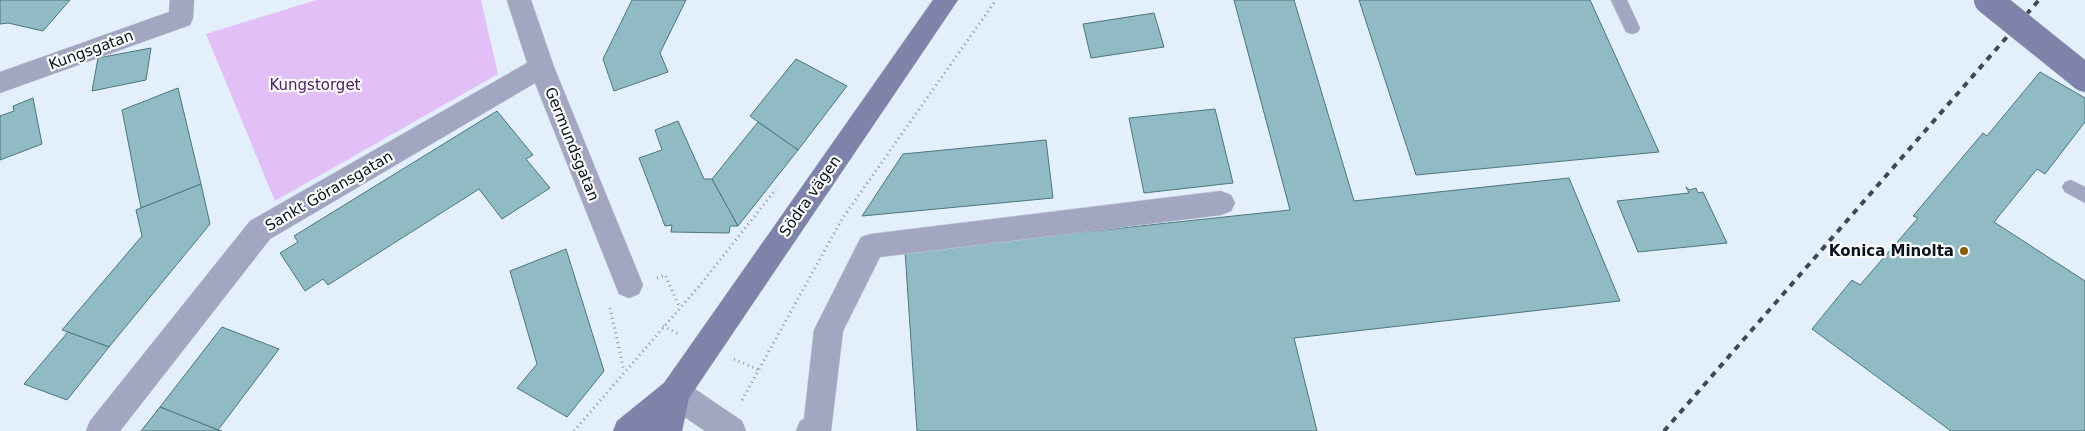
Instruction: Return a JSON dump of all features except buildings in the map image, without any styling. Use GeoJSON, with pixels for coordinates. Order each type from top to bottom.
{"type":"FeatureCollection","features":[{"type":"Feature","properties":{"kind":"main road","name":"Södra vägen"},"geometry":{"type":"LineString","coordinates":[[628,431],[675,393],[946,0]]}},
{"type":"Feature","properties":{"kind":"main road"},"geometry":{"type":"LineString","coordinates":[[1988,0],[2085,78]]}},
{"type":"Feature","properties":{"kind":"main road","name":"Södra vägen"},"geometry":{"type":"LineString","coordinates":[[667,431],[675,393]]}},
{"type":"Feature","properties":{"kind":"street","name":"Germundsgatan"},"geometry":{"type":"LineString","coordinates":[[519,0],[541,67],[629,286]]}},
{"type":"Feature","properties":{"kind":"street","name":"Kungsgatan"},"geometry":{"type":"LineString","coordinates":[[0,83],[182,9]]}},
{"type":"Feature","properties":{"kind":"street","name":"Sankt Göransgatan"},"geometry":{"type":"LineString","coordinates":[[101,431],[260,230],[541,67]]}},
{"type":"Feature","properties":{"kind":"street"},"geometry":{"type":"LineString","coordinates":[[811,431],[818,427],[829,330],[871,246],[1221,203]]}},
{"type":"Feature","properties":{"kind":"street"},"geometry":{"type":"LineString","coordinates":[[675,393],[728,430]]}},
{"type":"Feature","properties":{"kind":"lane"},"geometry":{"type":"LineString","coordinates":[[1619,0],[1632,28]]}},
{"type":"Feature","properties":{"kind":"path"},"geometry":{"type":"LineString","coordinates":[[728,430],[842,219],[996,0]]}},
{"type":"Feature","properties":{"kind":"path"},"geometry":{"type":"LineString","coordinates":[[574,431],[701,284],[782,181]]}},
{"type":"Feature","properties":{"kind":"green space","name":"Kungstorget"},"geometry":{"type":"Polygon","coordinates":[[[316,0],[481,0],[498,74],[275,201],[206,34],[316,0]]]}},
{"type":"Feature","properties":{"kind":"railway"},"geometry":{"type":"LineString","coordinates":[[1664,431],[2039,0]]}},
{"type":"Feature","properties":{"kind":"place","name":"Konica Minolta"},"geometry":{"type":"Point","coordinates":[1964,251]}}]}
